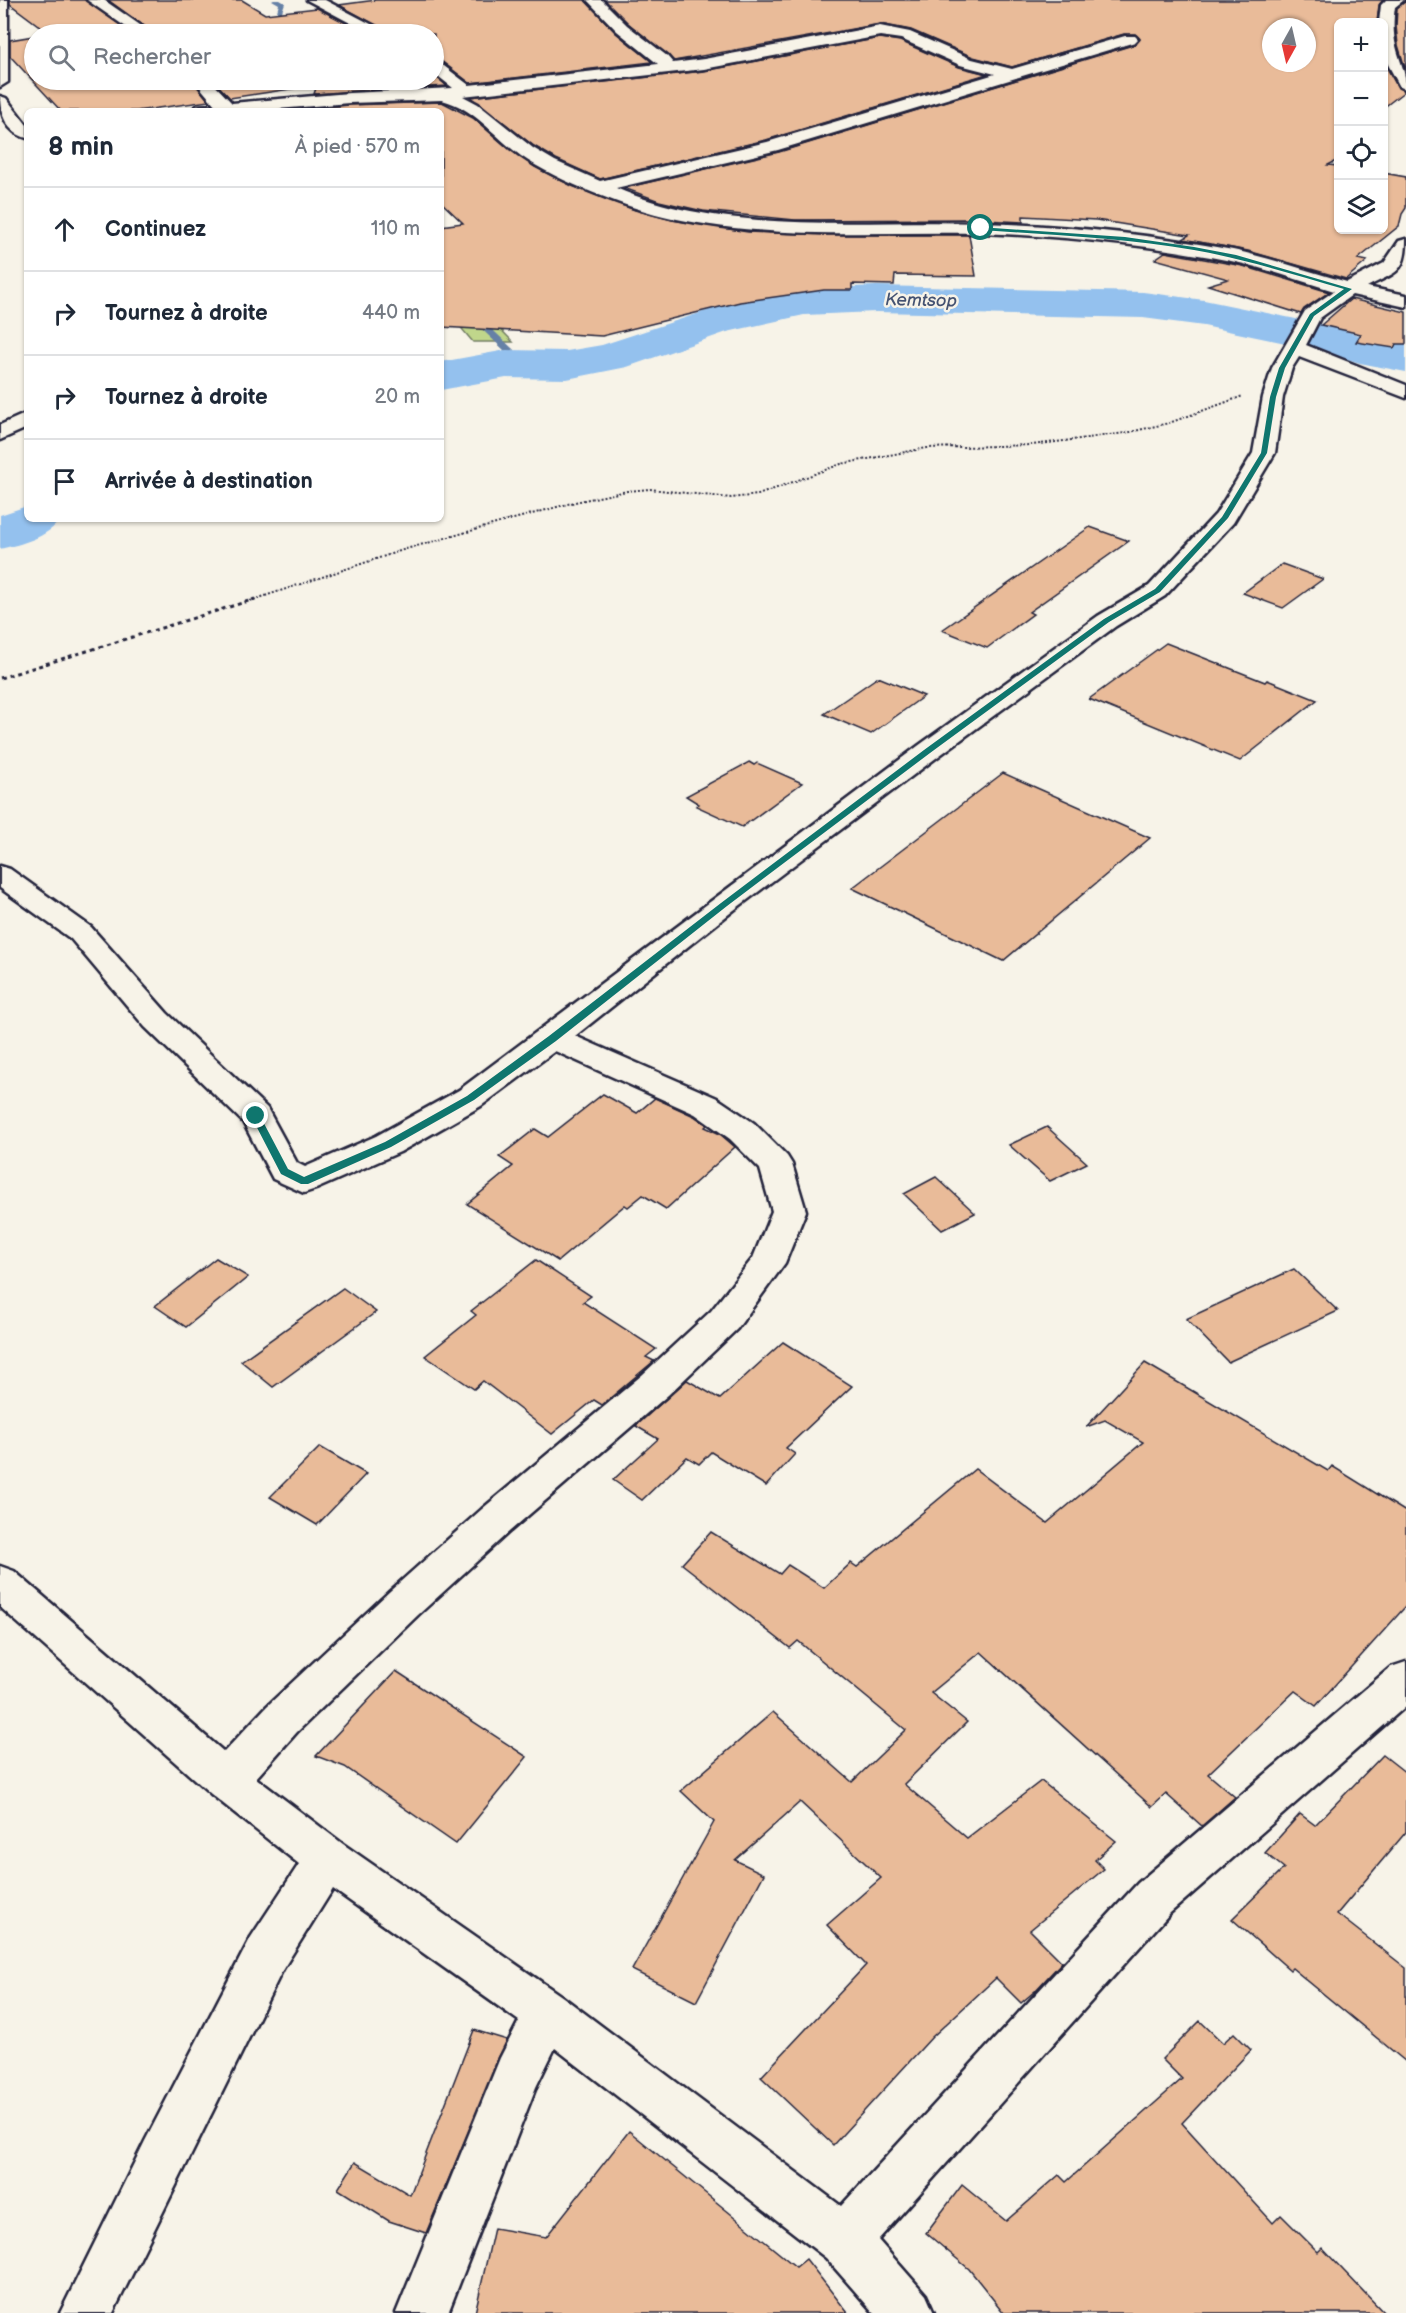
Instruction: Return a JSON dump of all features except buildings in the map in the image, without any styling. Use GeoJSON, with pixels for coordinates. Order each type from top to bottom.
{"type":"FeatureCollection","features":[{"type":"Feature","properties":{"kind":"street"},"geometry":{"type":"LineString","coordinates":[[0,82],[1,0]]}},
{"type":"Feature","properties":{"kind":"street"},"geometry":{"type":"LineString","coordinates":[[94,0],[130,24]]}},
{"type":"Feature","properties":{"kind":"street"},"geometry":{"type":"LineString","coordinates":[[314,0],[362,24]]}},
{"type":"Feature","properties":{"kind":"street"},"geometry":{"type":"LineString","coordinates":[[594,0],[622,28],[662,59],[669,68]]}},
{"type":"Feature","properties":{"kind":"street"},"geometry":{"type":"LineString","coordinates":[[1397,0],[1388,5],[1385,22],[1386,43],[1401,67],[1406,84]]}},
{"type":"Feature","properties":{"kind":"street"},"geometry":{"type":"LineString","coordinates":[[442,95],[466,90],[669,68],[737,58],[880,31],[905,35],[966,62],[1015,75]]}},
{"type":"Feature","properties":{"kind":"street"},"geometry":{"type":"LineString","coordinates":[[598,188],[772,146],[1130,39]]}},
{"type":"Feature","properties":{"kind":"street"},"geometry":{"type":"LineString","coordinates":[[444,74],[466,90]]}},
{"type":"Feature","properties":{"kind":"street"},"geometry":{"type":"LineString","coordinates":[[210,90],[224,108]]}},
{"type":"Feature","properties":{"kind":"street"},"geometry":{"type":"LineString","coordinates":[[249,108],[388,96],[442,95],[461,100],[472,107],[527,152],[549,165],[598,188],[673,213],[726,222],[799,228],[981,228],[1125,239],[1234,256],[1349,289],[1406,301]]}},
{"type":"Feature","properties":{"kind":"street"},"geometry":{"type":"LineString","coordinates":[[0,101],[16,130]]}},
{"type":"Feature","properties":{"kind":"street"},"geometry":{"type":"LineString","coordinates":[[0,875],[81,933],[156,1020],[256,1116],[285,1171],[304,1181],[388,1144],[470,1098],[927,752],[1107,621],[1157,591],[1225,518],[1264,453],[1273,397],[1282,368],[1312,315],[1349,289],[1391,267],[1406,245]]}},
{"type":"Feature","properties":{"kind":"street"},"geometry":{"type":"LineString","coordinates":[[1297,345],[1406,392]]}},
{"type":"Feature","properties":{"kind":"street"},"geometry":{"type":"LineString","coordinates":[[0,434],[24,421]]}},
{"type":"Feature","properties":{"kind":"street"},"geometry":{"type":"LineString","coordinates":[[226,1780],[282,1719],[404,1603],[496,1520],[655,1385],[724,1320],[768,1263],[789,1211],[775,1164],[742,1131],[706,1106],[552,1038]]}},
{"type":"Feature","properties":{"kind":"street"},"geometry":{"type":"LineString","coordinates":[[0,1583],[226,1780],[327,1859],[547,2013],[844,2240],[908,2313]]}},
{"type":"Feature","properties":{"kind":"street"},"geometry":{"type":"LineString","coordinates":[[844,2240],[1154,1898],[1406,1680]]}},
{"type":"Feature","properties":{"kind":"street"},"geometry":{"type":"LineString","coordinates":[[86,2313],[267,1953],[327,1859]]}},
{"type":"Feature","properties":{"kind":"street"},"geometry":{"type":"LineString","coordinates":[[422,2313],[517,2075],[547,2013]]}},
{"type":"Feature","properties":{"kind":"path"},"geometry":{"type":"LineString","coordinates":[[0,678],[269,595],[406,549],[575,502],[627,491],[650,489],[709,497],[758,495],[841,464],[927,448],[1032,445],[1126,433],[1169,423],[1226,403],[1279,380]]}},
{"type":"Feature","properties":{"kind":"green space"},"geometry":{"type":"Polygon","coordinates":[[[444,263],[478,306],[513,342],[473,342],[444,308],[444,263]]]}},
{"type":"Feature","properties":{"kind":"waterway"},"geometry":{"type":"LineString","coordinates":[[275,0],[282,3],[277,18],[294,24]]}},
{"type":"Feature","properties":{"kind":"waterway"},"geometry":{"type":"LineString","coordinates":[[402,90],[409,102],[404,108]]}},
{"type":"Feature","properties":{"kind":"waterway","name":"Kemtsop"},"geometry":{"type":"LineString","coordinates":[[444,375],[506,364],[567,365],[611,357],[715,321],[804,302],[876,299],[1143,305],[1204,313],[1325,338],[1360,350],[1406,358]]}},
{"type":"Feature","properties":{"kind":"waterway"},"geometry":{"type":"LineString","coordinates":[[476,319],[524,364]]}},
{"type":"Feature","properties":{"kind":"waterway","name":"Kemtsop"},"geometry":{"type":"LineString","coordinates":[[0,534],[28,522]]}},
{"type":"Feature","properties":{"kind":"route"},"geometry":{"type":"LineString","coordinates":[[256,1116],[285,1171],[304,1181],[388,1144],[470,1098],[927,752],[1107,621],[1157,591],[1225,518],[1264,453],[1273,397],[1282,368],[1312,315],[1349,289],[1234,256],[1194,249],[1125,239],[981,228]]}}]}
